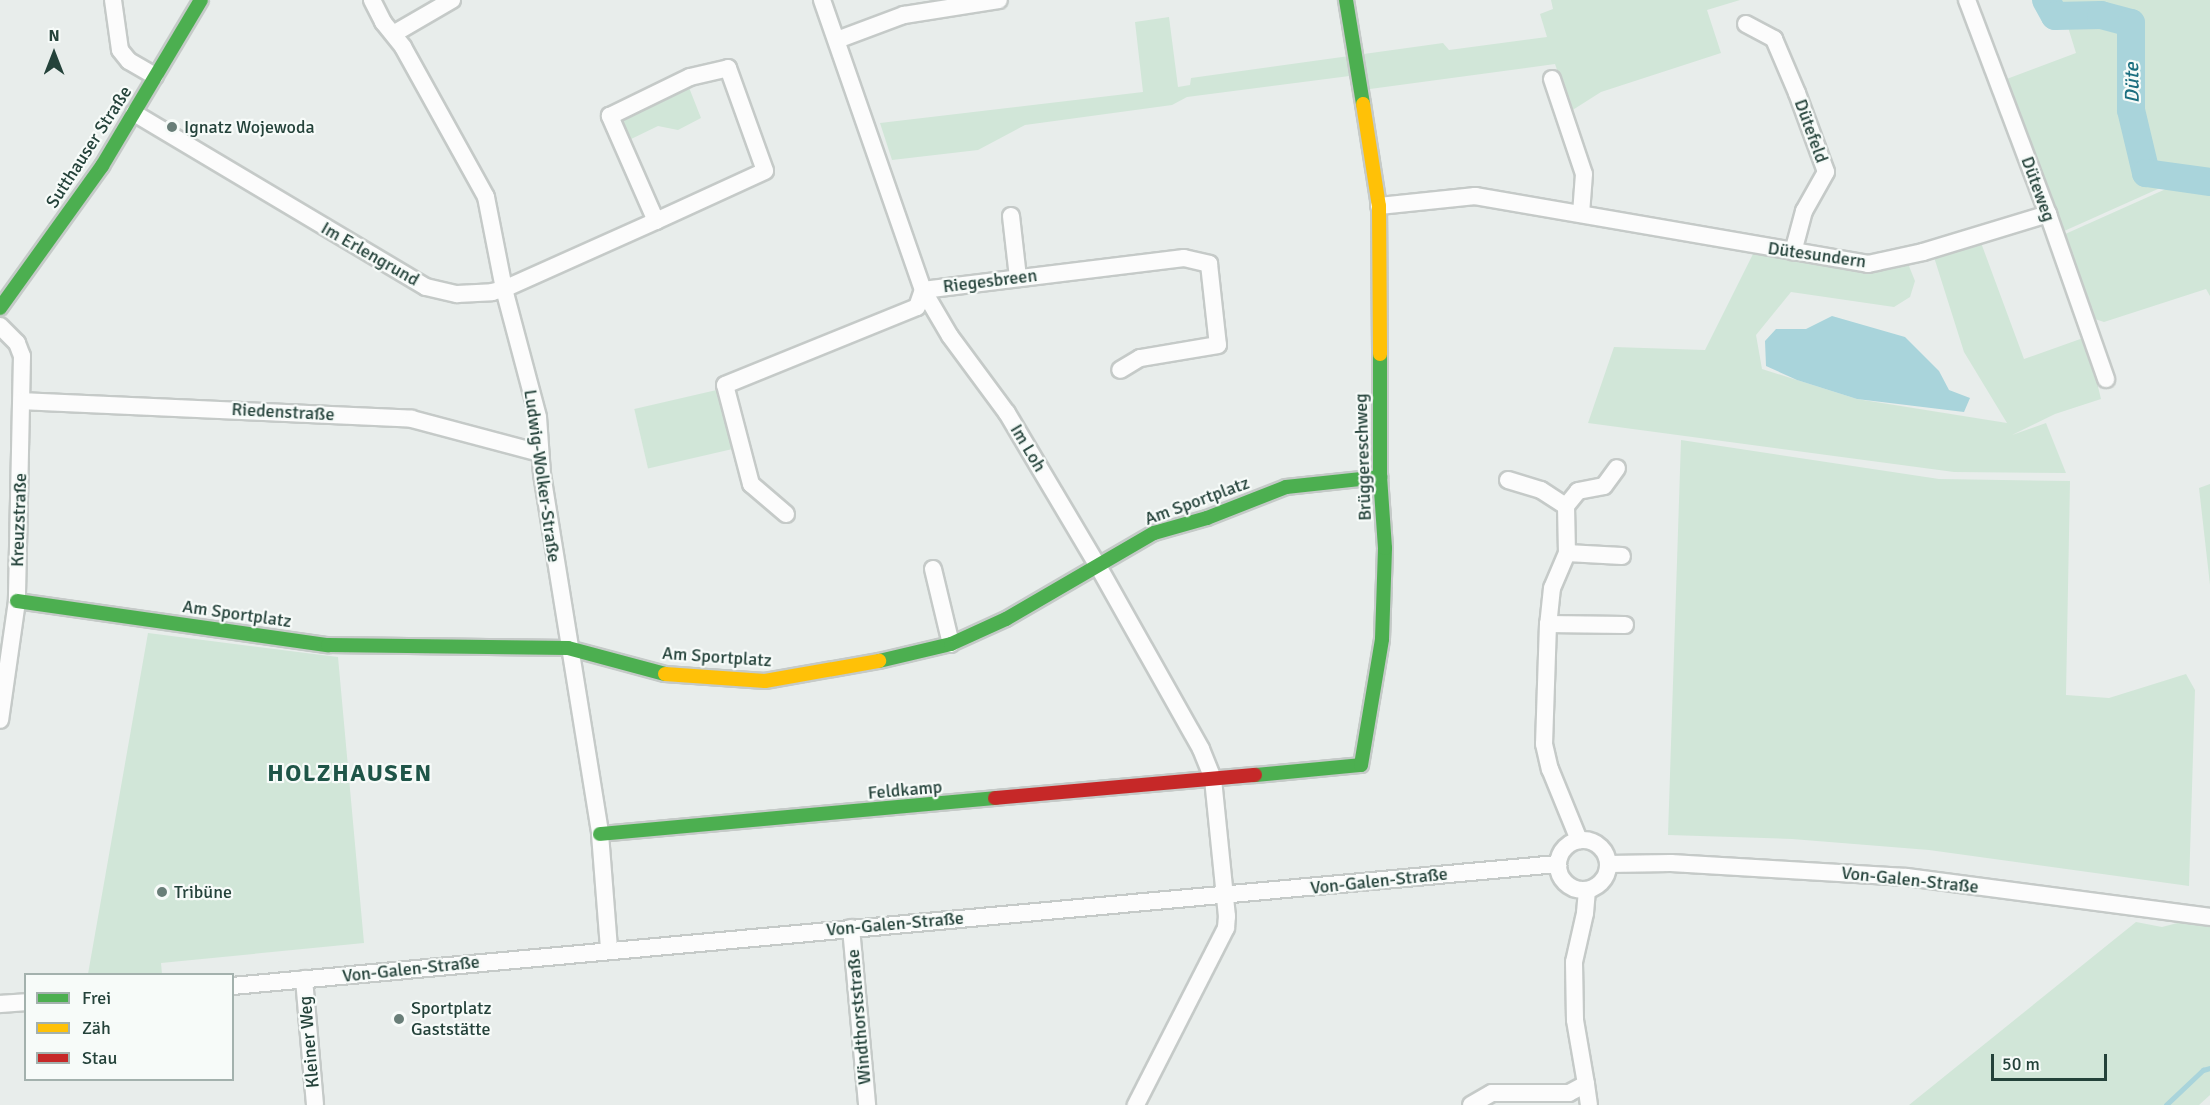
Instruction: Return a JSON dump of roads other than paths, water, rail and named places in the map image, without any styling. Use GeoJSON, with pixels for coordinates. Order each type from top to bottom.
{"type":"FeatureCollection","features":[{"type":"Feature","properties":{"kind":"street"},"geometry":{"type":"LineString","coordinates":[[113,0],[120,50],[129,61],[155,76]]}},
{"type":"Feature","properties":{"kind":"street","name":"Sutthauser Straße"},"geometry":{"type":"LineString","coordinates":[[0,308],[56,233],[134,113],[201,0]]}},
{"type":"Feature","properties":{"kind":"street","name":"Ludwig-Wolker-Straße"},"geometry":{"type":"LineString","coordinates":[[372,0],[384,22],[395,33],[486,197],[504,289],[538,417],[540,453],[568,648],[600,834],[609,949]]}},
{"type":"Feature","properties":{"kind":"street"},"geometry":{"type":"LineString","coordinates":[[395,33],[452,0]]}},
{"type":"Feature","properties":{"kind":"street","name":"Im Loh"},"geometry":{"type":"LineString","coordinates":[[822,0],[923,290],[950,336],[1007,413],[1098,566],[1201,749],[1213,779],[1225,895],[1226,928],[1136,1105]]}},
{"type":"Feature","properties":{"kind":"street"},"geometry":{"type":"LineString","coordinates":[[837,40],[904,15],[999,0]]}},
{"type":"Feature","properties":{"kind":"street","name":"Brüggereschweg"},"geometry":{"type":"LineString","coordinates":[[1213,779],[1361,765],[1382,639],[1385,548],[1380,477],[1379,206],[1346,0]]}},
{"type":"Feature","properties":{"kind":"street","name":"Düteweg"},"geometry":{"type":"LineString","coordinates":[[1967,0],[2048,214],[2106,379]]}},
{"type":"Feature","properties":{"kind":"street","name":"Dütefeld"},"geometry":{"type":"LineString","coordinates":[[1746,24],[1774,39],[1826,172],[1804,211],[1792,252]]}},
{"type":"Feature","properties":{"kind":"street","name":"Im Erlengrund"},"geometry":{"type":"LineString","coordinates":[[134,113],[426,287],[457,294],[504,289],[656,221],[765,171],[728,68],[690,77],[610,116],[656,221]]}},
{"type":"Feature","properties":{"kind":"street"},"geometry":{"type":"LineString","coordinates":[[1552,79],[1584,174],[1581,214]]}},
{"type":"Feature","properties":{"kind":"street","name":"Dütesundern"},"geometry":{"type":"LineString","coordinates":[[1379,206],[1475,196],[1868,264],[1923,252],[2048,214]]}},
{"type":"Feature","properties":{"kind":"street"},"geometry":{"type":"LineString","coordinates":[[1011,216],[1018,277]]}},
{"type":"Feature","properties":{"kind":"street","name":"Riegesbreen"},"geometry":{"type":"LineString","coordinates":[[786,514],[751,484],[725,385],[917,307],[923,290],[1184,258],[1209,264],[1218,345],[1140,358],[1120,370]]}},
{"type":"Feature","properties":{"kind":"street","name":"Kreuzstraße"},"geometry":{"type":"LineString","coordinates":[[0,326],[17,343],[22,356],[17,601],[0,720]]}},
{"type":"Feature","properties":{"kind":"street","name":"Riedenstraße"},"geometry":{"type":"LineString","coordinates":[[22,401],[412,419],[540,453]]}},
{"type":"Feature","properties":{"kind":"street"},"geometry":{"type":"LineString","coordinates":[[1579,840],[1550,768],[1544,744],[1548,624],[1552,588],[1567,554],[1566,506],[1578,491],[1604,486],[1617,468]]}},
{"type":"Feature","properties":{"kind":"street","name":"Am Sportplatz"},"geometry":{"type":"LineString","coordinates":[[17,601],[328,645],[568,648],[668,675],[765,681],[892,659],[951,644],[1006,619],[1154,532],[1207,518],[1286,487],[1380,477]]}},
{"type":"Feature","properties":{"kind":"street"},"geometry":{"type":"LineString","coordinates":[[1508,480],[1541,490],[1566,506]]}},
{"type":"Feature","properties":{"kind":"street"},"geometry":{"type":"LineString","coordinates":[[1567,554],[1622,556]]}},
{"type":"Feature","properties":{"kind":"street"},"geometry":{"type":"LineString","coordinates":[[933,569],[951,644]]}},
{"type":"Feature","properties":{"kind":"street"},"geometry":{"type":"LineString","coordinates":[[1548,624],[1625,625]]}},
{"type":"Feature","properties":{"kind":"street","name":"Feldkamp"},"geometry":{"type":"LineString","coordinates":[[600,834],[1213,779]]}},
{"type":"Feature","properties":{"kind":"street"},"geometry":{"type":"LineString","coordinates":[[1579,840],[1593,841],[1604,849],[1609,864],[1607,877],[1598,886],[1587,891],[1572,888],[1561,878],[1558,864],[1561,853],[1569,844],[1579,840]]}},
{"type":"Feature","properties":{"kind":"street","name":"Von-Galen-Straße"},"geometry":{"type":"LineString","coordinates":[[1609,864],[1671,863],[1907,878],[2210,917]]}},
{"type":"Feature","properties":{"kind":"street","name":"Von-Galen-Straße"},"geometry":{"type":"LineString","coordinates":[[234,986],[609,949],[1558,864]]}},
{"type":"Feature","properties":{"kind":"street"},"geometry":{"type":"LineString","coordinates":[[1587,891],[1586,913],[1575,962],[1575,1020],[1589,1105]]}},
{"type":"Feature","properties":{"kind":"street","name":"Windthorststraße"},"geometry":{"type":"LineString","coordinates":[[851,928],[867,1105]]}},
{"type":"Feature","properties":{"kind":"street","name":"Kleiner Weg"},"geometry":{"type":"LineString","coordinates":[[304,979],[315,1105]]}},
{"type":"Feature","properties":{"kind":"street"},"geometry":{"type":"LineString","coordinates":[[0,1004],[24,1002]]}},
{"type":"Feature","properties":{"kind":"street"},"geometry":{"type":"LineString","coordinates":[[1471,1105],[1492,1093],[1569,1093],[1586,1084]]}},
{"type":"Feature","properties":{"kind":"water"},"geometry":{"type":"Polygon","coordinates":[[[1832,316],[1905,337],[1939,371],[1949,390],[1970,398],[1964,412],[1857,399],[1797,380],[1766,366],[1765,341],[1776,329],[1806,329],[1832,316]]]}},
{"type":"Feature","properties":{"kind":"waterway","name":"Düte"},"geometry":{"type":"LineString","coordinates":[[2046,0],[2055,16],[2101,15],[2131,23],[2131,110],[2146,173],[2210,182]]}},
{"type":"Feature","properties":{"kind":"waterway"},"geometry":{"type":"LineString","coordinates":[[2166,1105],[2203,1070],[2210,1068]]}},
{"type":"Feature","properties":{"kind":"place","name":"Ignatz Wojewoda"},"geometry":{"type":"Point","coordinates":[172,127]}},
{"type":"Feature","properties":{"kind":"place","name":"Tribüne"},"geometry":{"type":"Point","coordinates":[162,892]}},
{"type":"Feature","properties":{"kind":"place","name":"Sportplatz Gaststätte"},"geometry":{"type":"Point","coordinates":[399,1019]}},
{"type":"Feature","properties":{"kind":"district","name":"HOLZHAUSEN"},"geometry":{"type":"Point","coordinates":[350,774]}}]}
